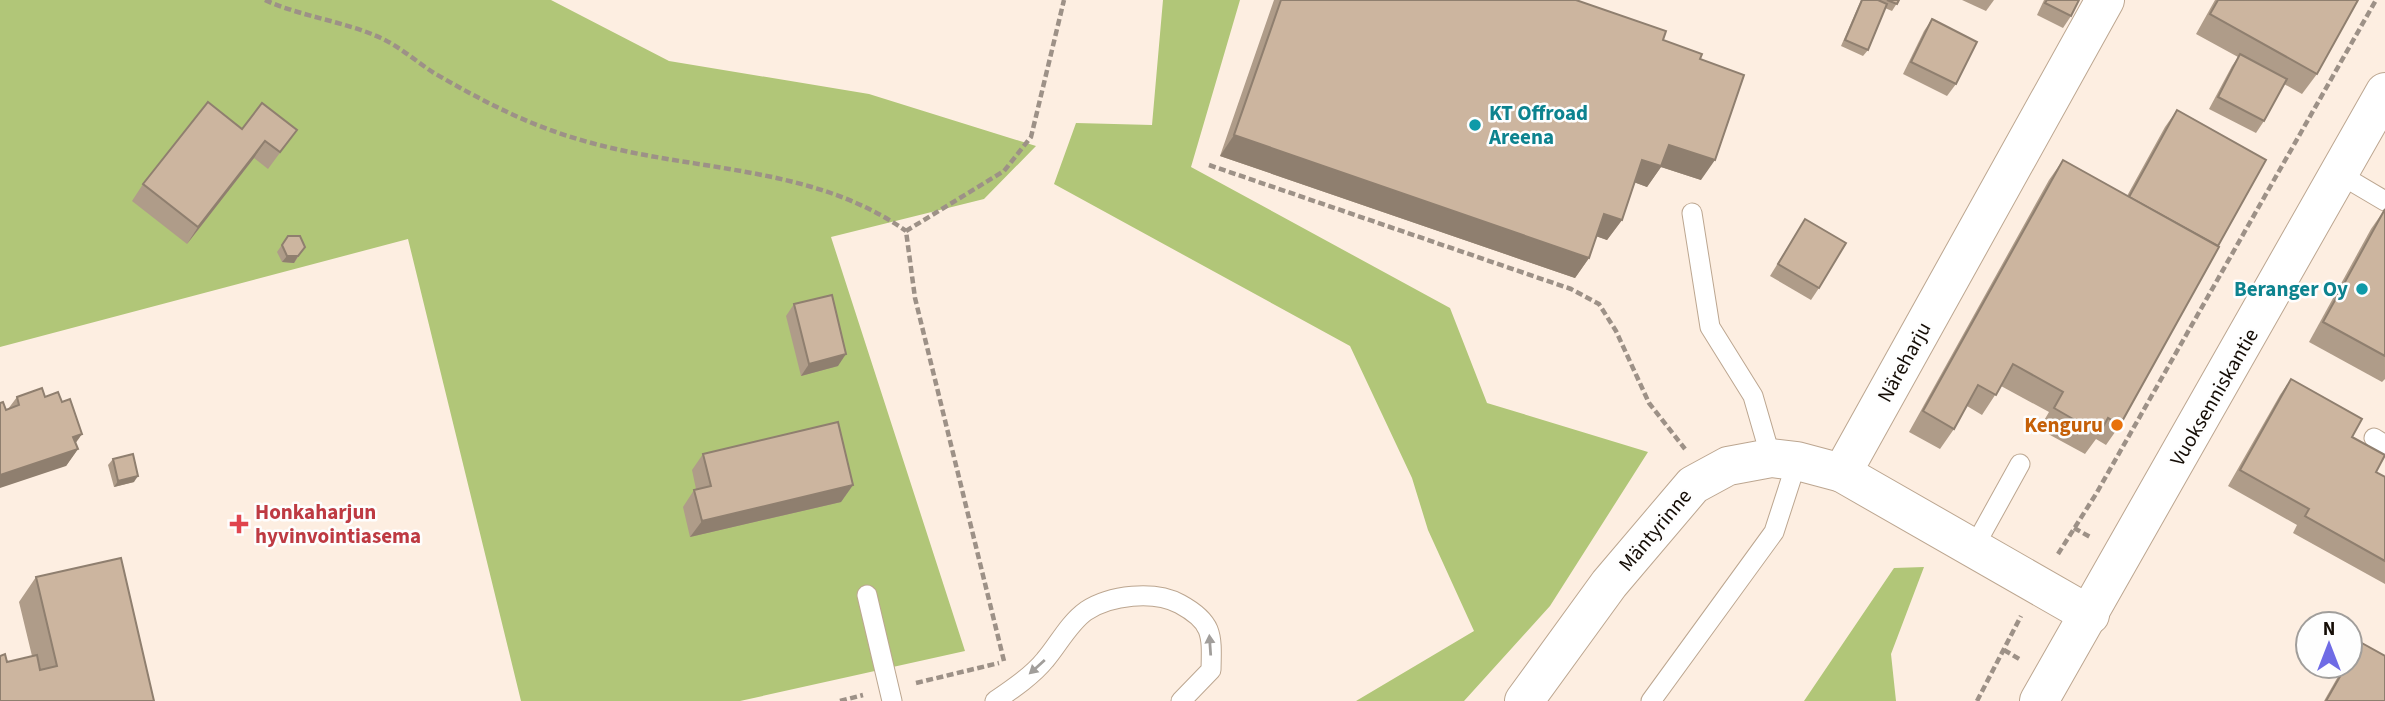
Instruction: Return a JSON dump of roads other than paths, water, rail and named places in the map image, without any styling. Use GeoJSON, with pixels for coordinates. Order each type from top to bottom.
{"type":"FeatureCollection","features":[{"type":"Feature","properties":{"kind":"street","name":"Näreharju"},"geometry":{"type":"LineString","coordinates":[[1842,473],[2105,0]]}},
{"type":"Feature","properties":{"kind":"street","name":"Vuoksenniskantie"},"geometry":{"type":"LineString","coordinates":[[2039,701],[2385,92]]}},
{"type":"Feature","properties":{"kind":"street","name":"Mäntyrinne"},"geometry":{"type":"LineString","coordinates":[[1526,701],[1609,584],[1693,485],[1728,466],[1784,459],[1842,473]]}},
{"type":"Feature","properties":{"kind":"street"},"geometry":{"type":"LineString","coordinates":[[1842,473],[2090,615]]}},
{"type":"Feature","properties":{"kind":"lane"},"geometry":{"type":"LineString","coordinates":[[2340,174],[2385,201]]}},
{"type":"Feature","properties":{"kind":"lane"},"geometry":{"type":"LineString","coordinates":[[1651,701],[1774,532],[1784,459],[1753,396],[1710,327],[1692,214]]}},
{"type":"Feature","properties":{"kind":"lane"},"geometry":{"type":"LineString","coordinates":[[1973,550],[2020,464]]}},
{"type":"Feature","properties":{"kind":"lane"},"geometry":{"type":"LineString","coordinates":[[867,595],[891,695]]}},
{"type":"Feature","properties":{"kind":"lane"},"geometry":{"type":"LineString","coordinates":[[995,701],[1043,663],[1086,611],[1112,600],[1139,596],[1175,601],[1202,616],[1212,638],[1211,670],[1181,701]]}},
{"type":"Feature","properties":{"kind":"place","name":"KT Offroad Areena"},"geometry":{"type":"Point","coordinates":[1475,125]}},
{"type":"Feature","properties":{"kind":"place","name":"Beranger Oy"},"geometry":{"type":"Point","coordinates":[2362,289]}},
{"type":"Feature","properties":{"kind":"place","name":"Kenguru"},"geometry":{"type":"Point","coordinates":[2117,425]}},
{"type":"Feature","properties":{"kind":"place","name":"Honkaharjun hyvinvointiasema"},"geometry":{"type":"Point","coordinates":[239,524]}}]}
